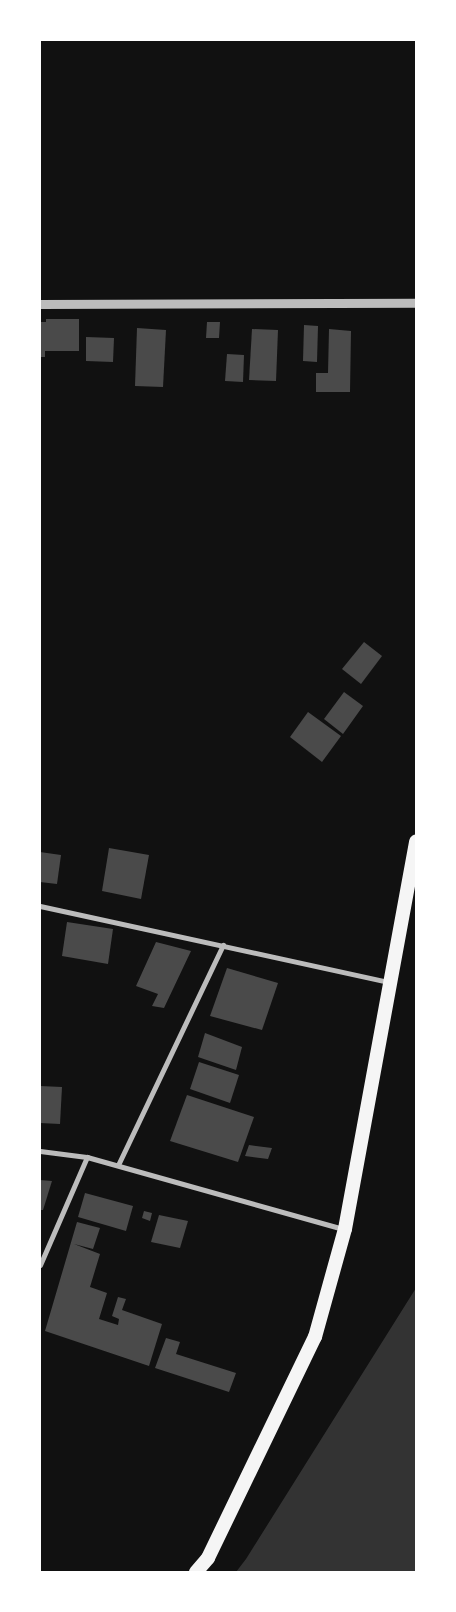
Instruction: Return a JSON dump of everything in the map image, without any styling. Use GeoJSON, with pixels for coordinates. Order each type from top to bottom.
{"type":"FeatureCollection","features":[{"type":"Feature","properties":{"kind":"highway"},"geometry":{"type":"LineString","coordinates":[[196,1572],[208,1558],[315,1337],[345,1229],[388,982],[416,841]]}},
{"type":"Feature","properties":{"kind":"street"},"geometry":{"type":"LineString","coordinates":[[40,304],[416,303]]}},
{"type":"Feature","properties":{"kind":"street"},"geometry":{"type":"LineString","coordinates":[[40,906],[388,982]]}},
{"type":"Feature","properties":{"kind":"street"},"geometry":{"type":"LineString","coordinates":[[118,1165],[223,945]]}},
{"type":"Feature","properties":{"kind":"street"},"geometry":{"type":"LineString","coordinates":[[40,1151],[87,1156],[345,1229]]}},
{"type":"Feature","properties":{"kind":"street"},"geometry":{"type":"LineString","coordinates":[[40,1265],[87,1156]]}},
{"type":"Feature","properties":{"kind":"shaded area"},"geometry":{"type":"Polygon","coordinates":[[[416,1288],[416,1572],[236,1572],[246,1559],[416,1288]]]}},
{"type":"Feature","properties":{"kind":"building"},"geometry":{"type":"Polygon","coordinates":[[[46,319],[79,319],[79,351],[45,351],[45,357],[40,357],[40,322],[46,322],[46,319]]]}},
{"type":"Feature","properties":{"kind":"building"},"geometry":{"type":"Polygon","coordinates":[[[207,322],[220,322],[219,338],[206,338],[207,322]]]}},
{"type":"Feature","properties":{"kind":"building"},"geometry":{"type":"Polygon","coordinates":[[[304,325],[318,326],[317,362],[303,361],[304,325]]]}},
{"type":"Feature","properties":{"kind":"building"},"geometry":{"type":"Polygon","coordinates":[[[137,328],[166,330],[163,387],[135,386],[137,328]]]}},
{"type":"Feature","properties":{"kind":"building"},"geometry":{"type":"Polygon","coordinates":[[[252,329],[278,330],[276,381],[249,380],[252,329]]]}},
{"type":"Feature","properties":{"kind":"building"},"geometry":{"type":"Polygon","coordinates":[[[329,329],[351,331],[350,392],[316,392],[316,373],[328,373],[329,329]]]}},
{"type":"Feature","properties":{"kind":"building"},"geometry":{"type":"Polygon","coordinates":[[[86,337],[114,338],[113,362],[86,361],[86,337]]]}},
{"type":"Feature","properties":{"kind":"building"},"geometry":{"type":"Polygon","coordinates":[[[227,354],[244,355],[243,382],[225,381],[227,354]]]}},
{"type":"Feature","properties":{"kind":"building"},"geometry":{"type":"Polygon","coordinates":[[[364,642],[382,656],[361,684],[342,669],[364,642]]]}},
{"type":"Feature","properties":{"kind":"building"},"geometry":{"type":"Polygon","coordinates":[[[344,692],[363,706],[343,734],[324,719],[344,692]]]}},
{"type":"Feature","properties":{"kind":"building"},"geometry":{"type":"Polygon","coordinates":[[[308,712],[341,736],[322,762],[290,737],[308,712]]]}},
{"type":"Feature","properties":{"kind":"building"},"geometry":{"type":"Polygon","coordinates":[[[109,848],[149,855],[141,899],[102,891],[109,848]]]}},
{"type":"Feature","properties":{"kind":"building"},"geometry":{"type":"Polygon","coordinates":[[[40,852],[61,855],[57,884],[40,882],[40,852]]]}},
{"type":"Feature","properties":{"kind":"building"},"geometry":{"type":"Polygon","coordinates":[[[67,922],[113,929],[108,964],[62,956],[67,922]]]}},
{"type":"Feature","properties":{"kind":"building"},"geometry":{"type":"Polygon","coordinates":[[[156,942],[191,951],[164,1008],[152,1006],[158,994],[136,986],[156,942]]]}},
{"type":"Feature","properties":{"kind":"building"},"geometry":{"type":"Polygon","coordinates":[[[227,968],[278,983],[262,1030],[210,1016],[227,968]]]}},
{"type":"Feature","properties":{"kind":"building"},"geometry":{"type":"Polygon","coordinates":[[[205,1033],[242,1047],[236,1070],[198,1057],[205,1033]]]}},
{"type":"Feature","properties":{"kind":"building"},"geometry":{"type":"Polygon","coordinates":[[[199,1062],[239,1075],[230,1103],[190,1089],[199,1062]]]}},
{"type":"Feature","properties":{"kind":"building"},"geometry":{"type":"Polygon","coordinates":[[[40,1086],[62,1087],[60,1124],[40,1123],[40,1086]]]}},
{"type":"Feature","properties":{"kind":"building"},"geometry":{"type":"Polygon","coordinates":[[[187,1095],[254,1117],[238,1162],[170,1141],[187,1095]]]}},
{"type":"Feature","properties":{"kind":"building"},"geometry":{"type":"Polygon","coordinates":[[[249,1145],[272,1148],[268,1159],[245,1156],[249,1145]]]}},
{"type":"Feature","properties":{"kind":"building"},"geometry":{"type":"Polygon","coordinates":[[[40,1180],[52,1181],[43,1210],[40,1210],[40,1180]]]}},
{"type":"Feature","properties":{"kind":"building"},"geometry":{"type":"Polygon","coordinates":[[[85,1193],[133,1206],[126,1231],[78,1217],[85,1193]]]}},
{"type":"Feature","properties":{"kind":"building"},"geometry":{"type":"Polygon","coordinates":[[[144,1211],[152,1213],[150,1221],[142,1218],[144,1211]]]}},
{"type":"Feature","properties":{"kind":"building"},"geometry":{"type":"Polygon","coordinates":[[[159,1215],[188,1221],[180,1248],[151,1242],[159,1215]]]}},
{"type":"Feature","properties":{"kind":"building"},"geometry":{"type":"Polygon","coordinates":[[[77,1222],[100,1228],[93,1249],[74,1244],[100,1254],[90,1287],[107,1293],[99,1319],[118,1325],[119,1319],[112,1316],[118,1297],[126,1299],[122,1310],[162,1324],[149,1366],[45,1331],[77,1222]]]}},
{"type":"Feature","properties":{"kind":"building"},"geometry":{"type":"Polygon","coordinates":[[[166,1338],[180,1342],[176,1354],[236,1373],[229,1392],[155,1368],[166,1338]]]}}]}
